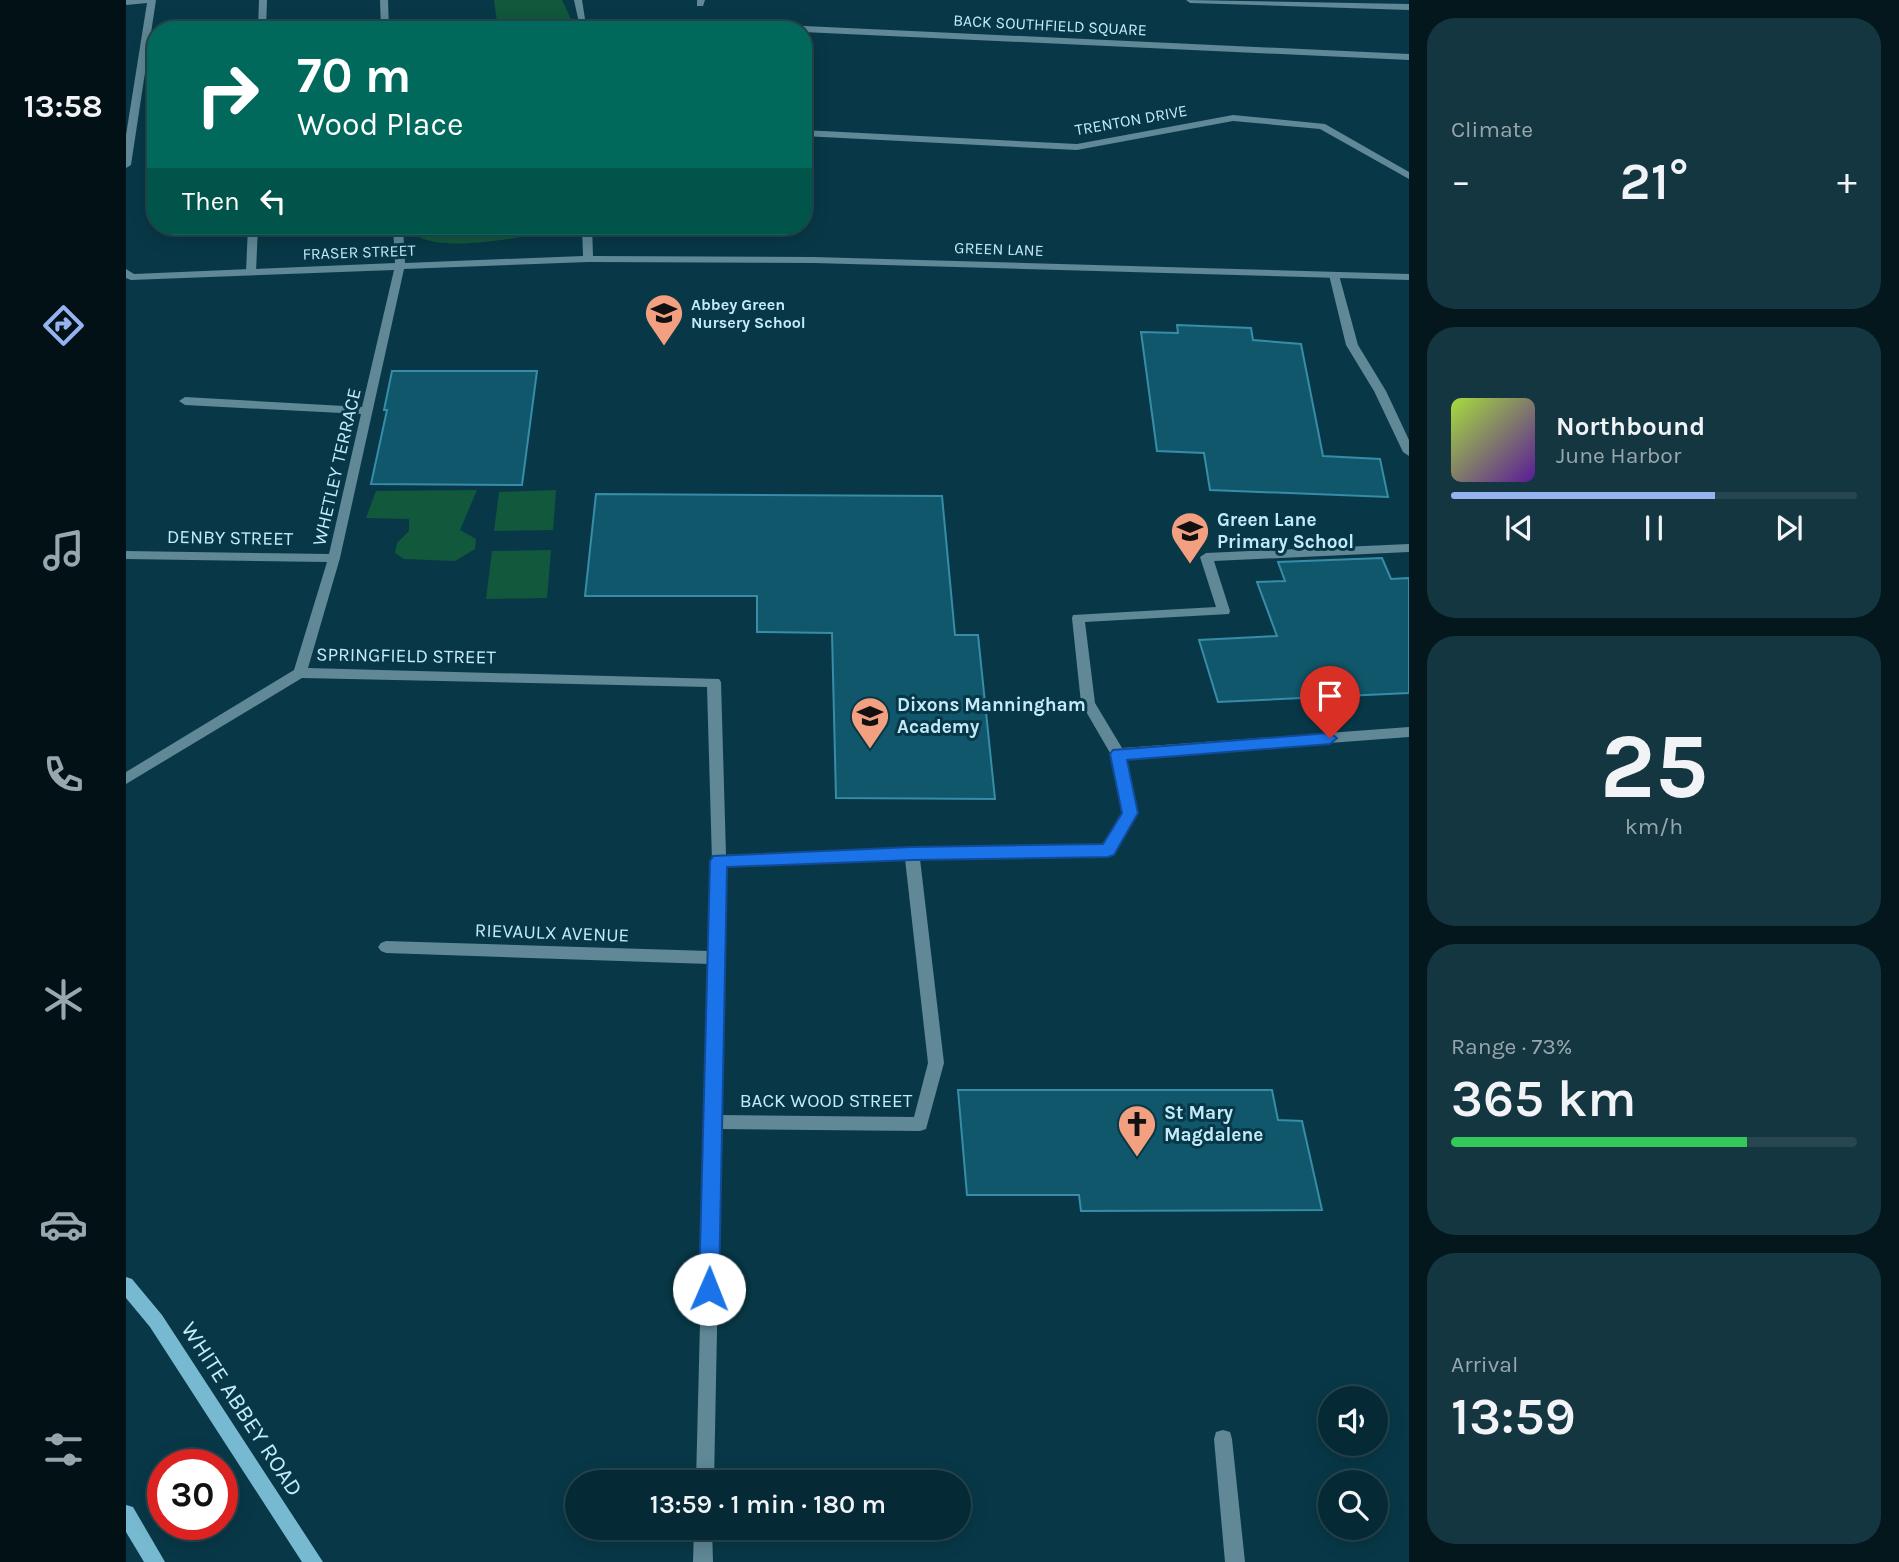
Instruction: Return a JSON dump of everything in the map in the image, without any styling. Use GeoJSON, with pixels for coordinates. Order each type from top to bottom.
{"type":"FeatureCollection","features":[{"type":"Feature","properties":{"kind":"main road","name":"WHITE ABBEY ROAD"},"geometry":{"type":"LineString","coordinates":[[126,1285],[156,1321],[313,1562]]}},
{"type":"Feature","properties":{"kind":"main road"},"geometry":{"type":"LineString","coordinates":[[126,1514],[155,1562]]}},
{"type":"Feature","properties":{"kind":"street"},"geometry":{"type":"LineString","coordinates":[[126,2],[150,0],[126,165]]}},
{"type":"Feature","properties":{"kind":"street"},"geometry":{"type":"LineString","coordinates":[[262,21],[263,0]]}},
{"type":"Feature","properties":{"kind":"street"},"geometry":{"type":"LineString","coordinates":[[384,0],[385,21]]}},
{"type":"Feature","properties":{"kind":"street"},"geometry":{"type":"LineString","coordinates":[[578,0],[584,21]]}},
{"type":"Feature","properties":{"kind":"street"},"geometry":{"type":"LineString","coordinates":[[1190,0],[1409,7]]}},
{"type":"Feature","properties":{"kind":"street","name":"BACK SOUTHFIELD SQUARE"},"geometry":{"type":"LineString","coordinates":[[812,29],[1409,57]]}},
{"type":"Feature","properties":{"kind":"street","name":"TRENTON DRIVE"},"geometry":{"type":"LineString","coordinates":[[812,133],[1077,147],[1233,118],[1322,126],[1409,176]]}},
{"type":"Feature","properties":{"kind":"street"},"geometry":{"type":"LineString","coordinates":[[251,272],[253,235]]}},
{"type":"Feature","properties":{"kind":"street","name":"WHETLEY TERRACE"},"geometry":{"type":"LineString","coordinates":[[300,673],[334,558],[368,411],[400,267],[398,235]]}},
{"type":"Feature","properties":{"kind":"street"},"geometry":{"type":"LineString","coordinates":[[587,235],[588,259]]}},
{"type":"Feature","properties":{"kind":"street","name":"FRASER STREET"},"geometry":{"type":"LineString","coordinates":[[128,274],[588,259]]}},
{"type":"Feature","properties":{"kind":"street","name":"GREEN LANE"},"geometry":{"type":"LineString","coordinates":[[588,259],[814,260],[1409,277]]}},
{"type":"Feature","properties":{"kind":"street"},"geometry":{"type":"LineString","coordinates":[[1334,275],[1352,345],[1380,391],[1409,452]]}},
{"type":"Feature","properties":{"kind":"street"},"geometry":{"type":"LineString","coordinates":[[185,401],[368,411]]}},
{"type":"Feature","properties":{"kind":"street"},"geometry":{"type":"LineString","coordinates":[[705,1470],[719,861],[912,853],[1108,850],[1130,813],[1118,754],[1088,702],[1078,618],[1224,611],[1206,557],[1409,548]]}},
{"type":"Feature","properties":{"kind":"street","name":"DENBY STREET"},"geometry":{"type":"LineString","coordinates":[[126,555],[334,558]]}},
{"type":"Feature","properties":{"kind":"street","name":"SPRINGFIELD STREET"},"geometry":{"type":"LineString","coordinates":[[126,779],[300,673],[714,682],[719,861]]}},
{"type":"Feature","properties":{"kind":"street"},"geometry":{"type":"LineString","coordinates":[[1118,754],[1409,733]]}},
{"type":"Feature","properties":{"kind":"street","name":"BACK WOOD STREET"},"geometry":{"type":"LineString","coordinates":[[713,1122],[920,1124],[936,1063],[912,853]]}},
{"type":"Feature","properties":{"kind":"street","name":"RIEVAULX AVENUE"},"geometry":{"type":"LineString","coordinates":[[386,947],[717,958]]}},
{"type":"Feature","properties":{"kind":"street"},"geometry":{"type":"LineString","coordinates":[[1223,1439],[1235,1562]]}},
{"type":"Feature","properties":{"kind":"street"},"geometry":{"type":"LineString","coordinates":[[703,1562],[704,1540]]}},
{"type":"Feature","properties":{"kind":"green space"},"geometry":{"type":"Polygon","coordinates":[[[494,0],[562,0],[572,21],[497,21],[494,0]]]}},
{"type":"Feature","properties":{"kind":"green space"},"geometry":{"type":"Polygon","coordinates":[[[530,235],[466,243],[432,241],[419,237],[530,235]]]}},
{"type":"Feature","properties":{"kind":"green space"},"geometry":{"type":"Polygon","coordinates":[[[477,490],[460,530],[476,539],[475,549],[455,561],[404,559],[395,553],[397,543],[409,531],[409,519],[366,518],[376,491],[477,490]]]}},
{"type":"Feature","properties":{"kind":"green space"},"geometry":{"type":"Polygon","coordinates":[[[556,490],[553,530],[494,531],[499,492],[556,490]]]}},
{"type":"Feature","properties":{"kind":"green space"},"geometry":{"type":"Polygon","coordinates":[[[551,550],[547,598],[486,599],[492,551],[551,550]]]}},
{"type":"Feature","properties":{"kind":"building"},"geometry":{"type":"Polygon","coordinates":[[[1177,325],[1251,328],[1253,340],[1301,344],[1323,456],[1380,459],[1388,497],[1210,490],[1204,453],[1157,451],[1141,332],[1178,333],[1177,325]]]}},
{"type":"Feature","properties":{"kind":"building"},"geometry":{"type":"Polygon","coordinates":[[[392,371],[537,371],[522,485],[371,484],[387,410],[384,410],[392,371]]]}},
{"type":"Feature","properties":{"kind":"building"},"geometry":{"type":"Polygon","coordinates":[[[596,494],[942,496],[955,635],[978,635],[995,799],[836,798],[832,633],[757,632],[757,596],[585,596],[596,494]]]}},
{"type":"Feature","properties":{"kind":"building"},"geometry":{"type":"Polygon","coordinates":[[[1382,558],[1391,579],[1409,578],[1409,693],[1218,702],[1199,640],[1277,636],[1257,582],[1285,581],[1278,562],[1382,558]]]}},
{"type":"Feature","properties":{"kind":"building","name":"St Mary Magdalene"},"geometry":{"type":"Polygon","coordinates":[[[958,1090],[1272,1090],[1278,1120],[1302,1121],[1322,1210],[1081,1211],[1079,1195],[967,1195],[958,1090]]]}},
{"type":"Feature","properties":{"kind":"place","name":"Abbey Green Nursery School"},"geometry":{"type":"Point","coordinates":[664,347]}},
{"type":"Feature","properties":{"kind":"place","name":"Green Lane Primary School"},"geometry":{"type":"Point","coordinates":[1190,565]}},
{"type":"Feature","properties":{"kind":"place","name":"Dixons Manningham Academy"},"geometry":{"type":"Point","coordinates":[870,750]}},
{"type":"Feature","properties":{"kind":"place","name":"St Mary Magdalene"},"geometry":{"type":"Point","coordinates":[1137,1158]}},
{"type":"Feature","properties":{"kind":"route"},"geometry":{"type":"LineString","coordinates":[[709,1289],[719,861],[912,853],[1108,850],[1130,813],[1118,754],[1330,738]]}}]}
